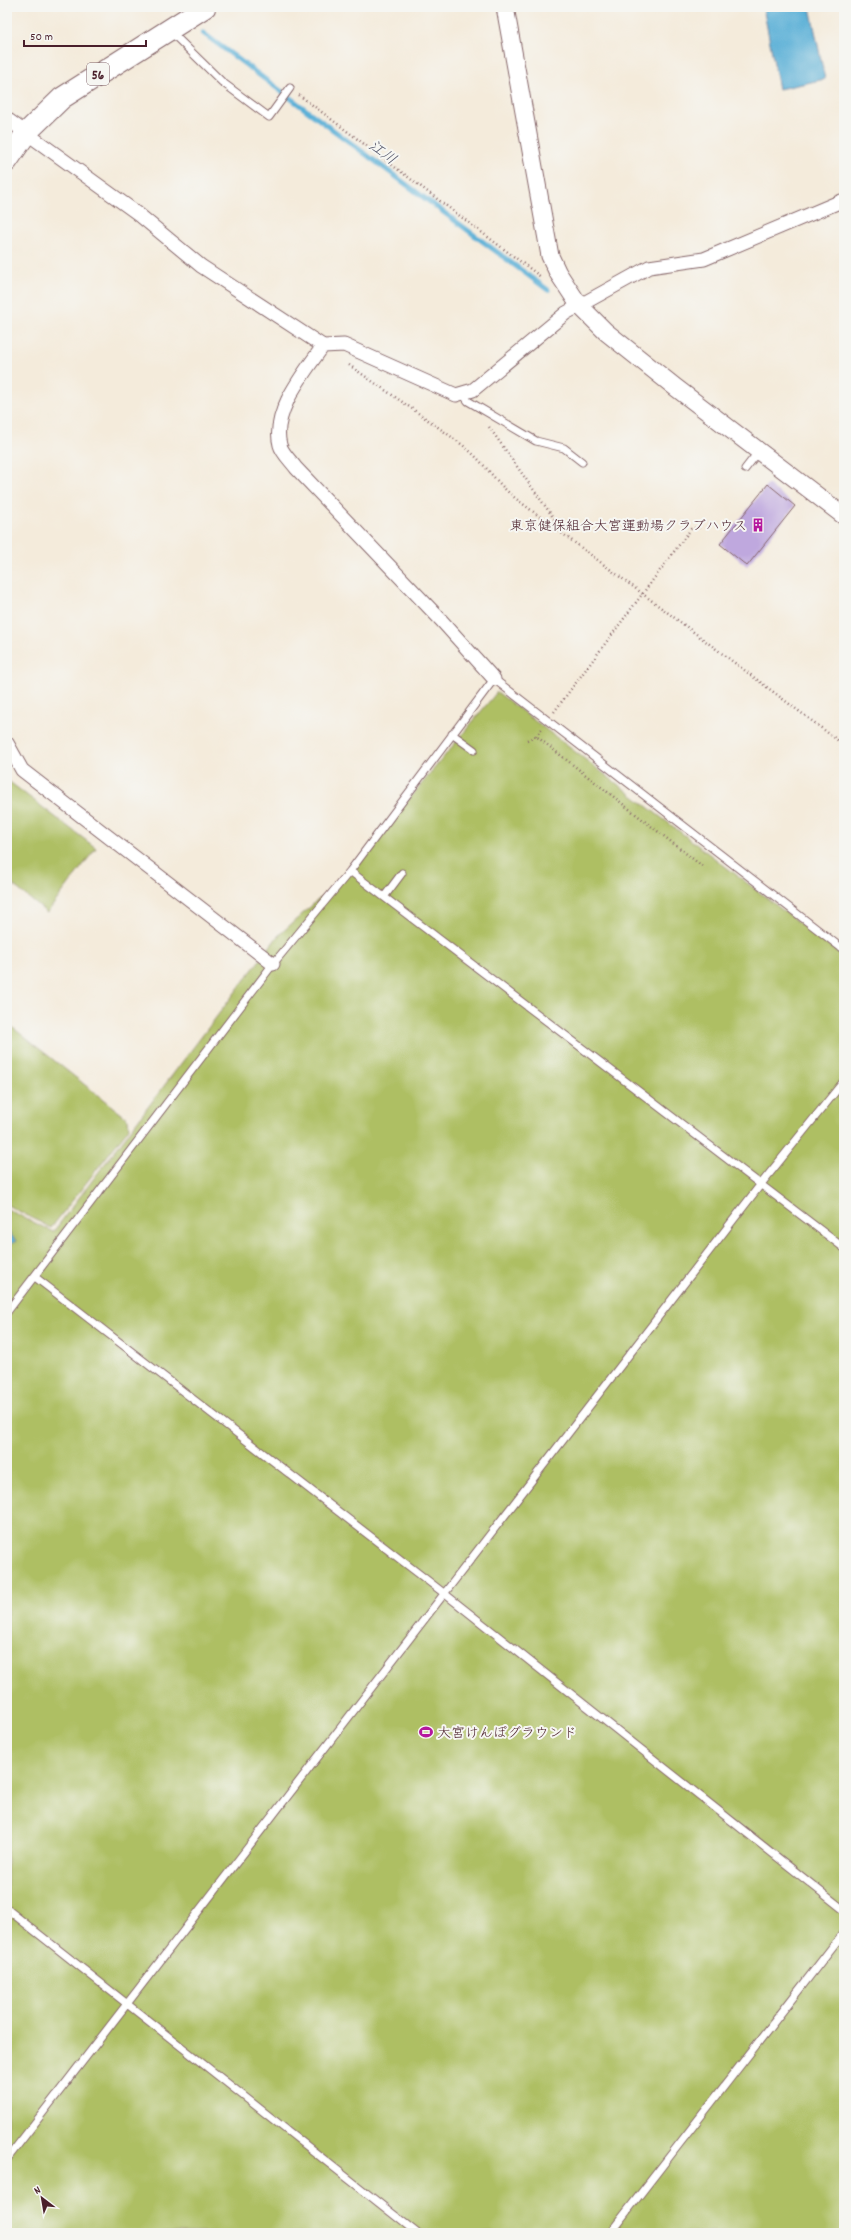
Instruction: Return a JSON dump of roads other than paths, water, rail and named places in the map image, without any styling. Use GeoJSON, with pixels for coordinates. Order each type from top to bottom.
{"type":"FeatureCollection","features":[{"type":"Feature","properties":{"kind":"main road","name":"56"},"geometry":{"type":"LineString","coordinates":[[7,161],[27,132],[62,98],[205,7]]}},
{"type":"Feature","properties":{"kind":"street"},"geometry":{"type":"LineString","coordinates":[[505,7],[550,256],[558,273],[579,305],[606,332],[674,387],[844,516]]}},
{"type":"Feature","properties":{"kind":"street"},"geometry":{"type":"LineString","coordinates":[[7,119],[137,213],[201,266],[323,346],[344,345],[456,395],[473,390],[566,313],[649,267],[704,259],[844,200]]}},
{"type":"Feature","properties":{"kind":"street"},"geometry":{"type":"LineString","coordinates":[[323,346],[300,378],[281,413],[278,432],[280,447],[296,468],[441,620],[494,679]]}},
{"type":"Feature","properties":{"kind":"street"},"geometry":{"type":"LineString","coordinates":[[8,746],[22,770],[272,964]]}},
{"type":"Feature","properties":{"kind":"lane"},"geometry":{"type":"LineString","coordinates":[[169,30],[222,82],[269,117],[287,92]]}},
{"type":"Feature","properties":{"kind":"lane"},"geometry":{"type":"LineString","coordinates":[[463,394],[468,402],[536,441],[564,448],[582,462]]}},
{"type":"Feature","properties":{"kind":"lane"},"geometry":{"type":"LineString","coordinates":[[745,469],[759,451]]}},
{"type":"Feature","properties":{"kind":"lane"},"geometry":{"type":"LineString","coordinates":[[7,1312],[272,964],[350,871],[494,679],[844,950]]}},
{"type":"Feature","properties":{"kind":"lane"},"geometry":{"type":"LineString","coordinates":[[452,734],[474,750]]}},
{"type":"Feature","properties":{"kind":"lane"},"geometry":{"type":"LineString","coordinates":[[350,871],[844,1248]]}},
{"type":"Feature","properties":{"kind":"lane"},"geometry":{"type":"LineString","coordinates":[[384,897],[402,873]]}},
{"type":"Feature","properties":{"kind":"lane"},"geometry":{"type":"LineString","coordinates":[[7,2159],[129,2004],[761,1184],[844,1081]]}},
{"type":"Feature","properties":{"kind":"lane"},"geometry":{"type":"LineString","coordinates":[[34,1277],[445,1594],[844,1910]]}},
{"type":"Feature","properties":{"kind":"lane"},"geometry":{"type":"LineString","coordinates":[[7,1909],[417,2233]]}},
{"type":"Feature","properties":{"kind":"lane"},"geometry":{"type":"LineString","coordinates":[[610,2233],[844,1932]]}},
{"type":"Feature","properties":{"kind":"water"},"geometry":{"type":"Polygon","coordinates":[[[763,7],[810,7],[825,79],[779,89],[763,7]]]}},
{"type":"Feature","properties":{"kind":"water"},"geometry":{"type":"Polygon","coordinates":[[[7,1230],[16,1241],[7,1246],[7,1230]]]}},
{"type":"Feature","properties":{"kind":"waterway","name":"江川"},"geometry":{"type":"LineString","coordinates":[[203,33],[548,290]]}},
{"type":"Feature","properties":{"kind":"place","name":"東京健保組合大宮運動場クラブハウス"},"geometry":{"type":"Point","coordinates":[758,525]}},
{"type":"Feature","properties":{"kind":"place","name":"大宮けんぽグラウンド"},"geometry":{"type":"Point","coordinates":[426,1732]}}]}
